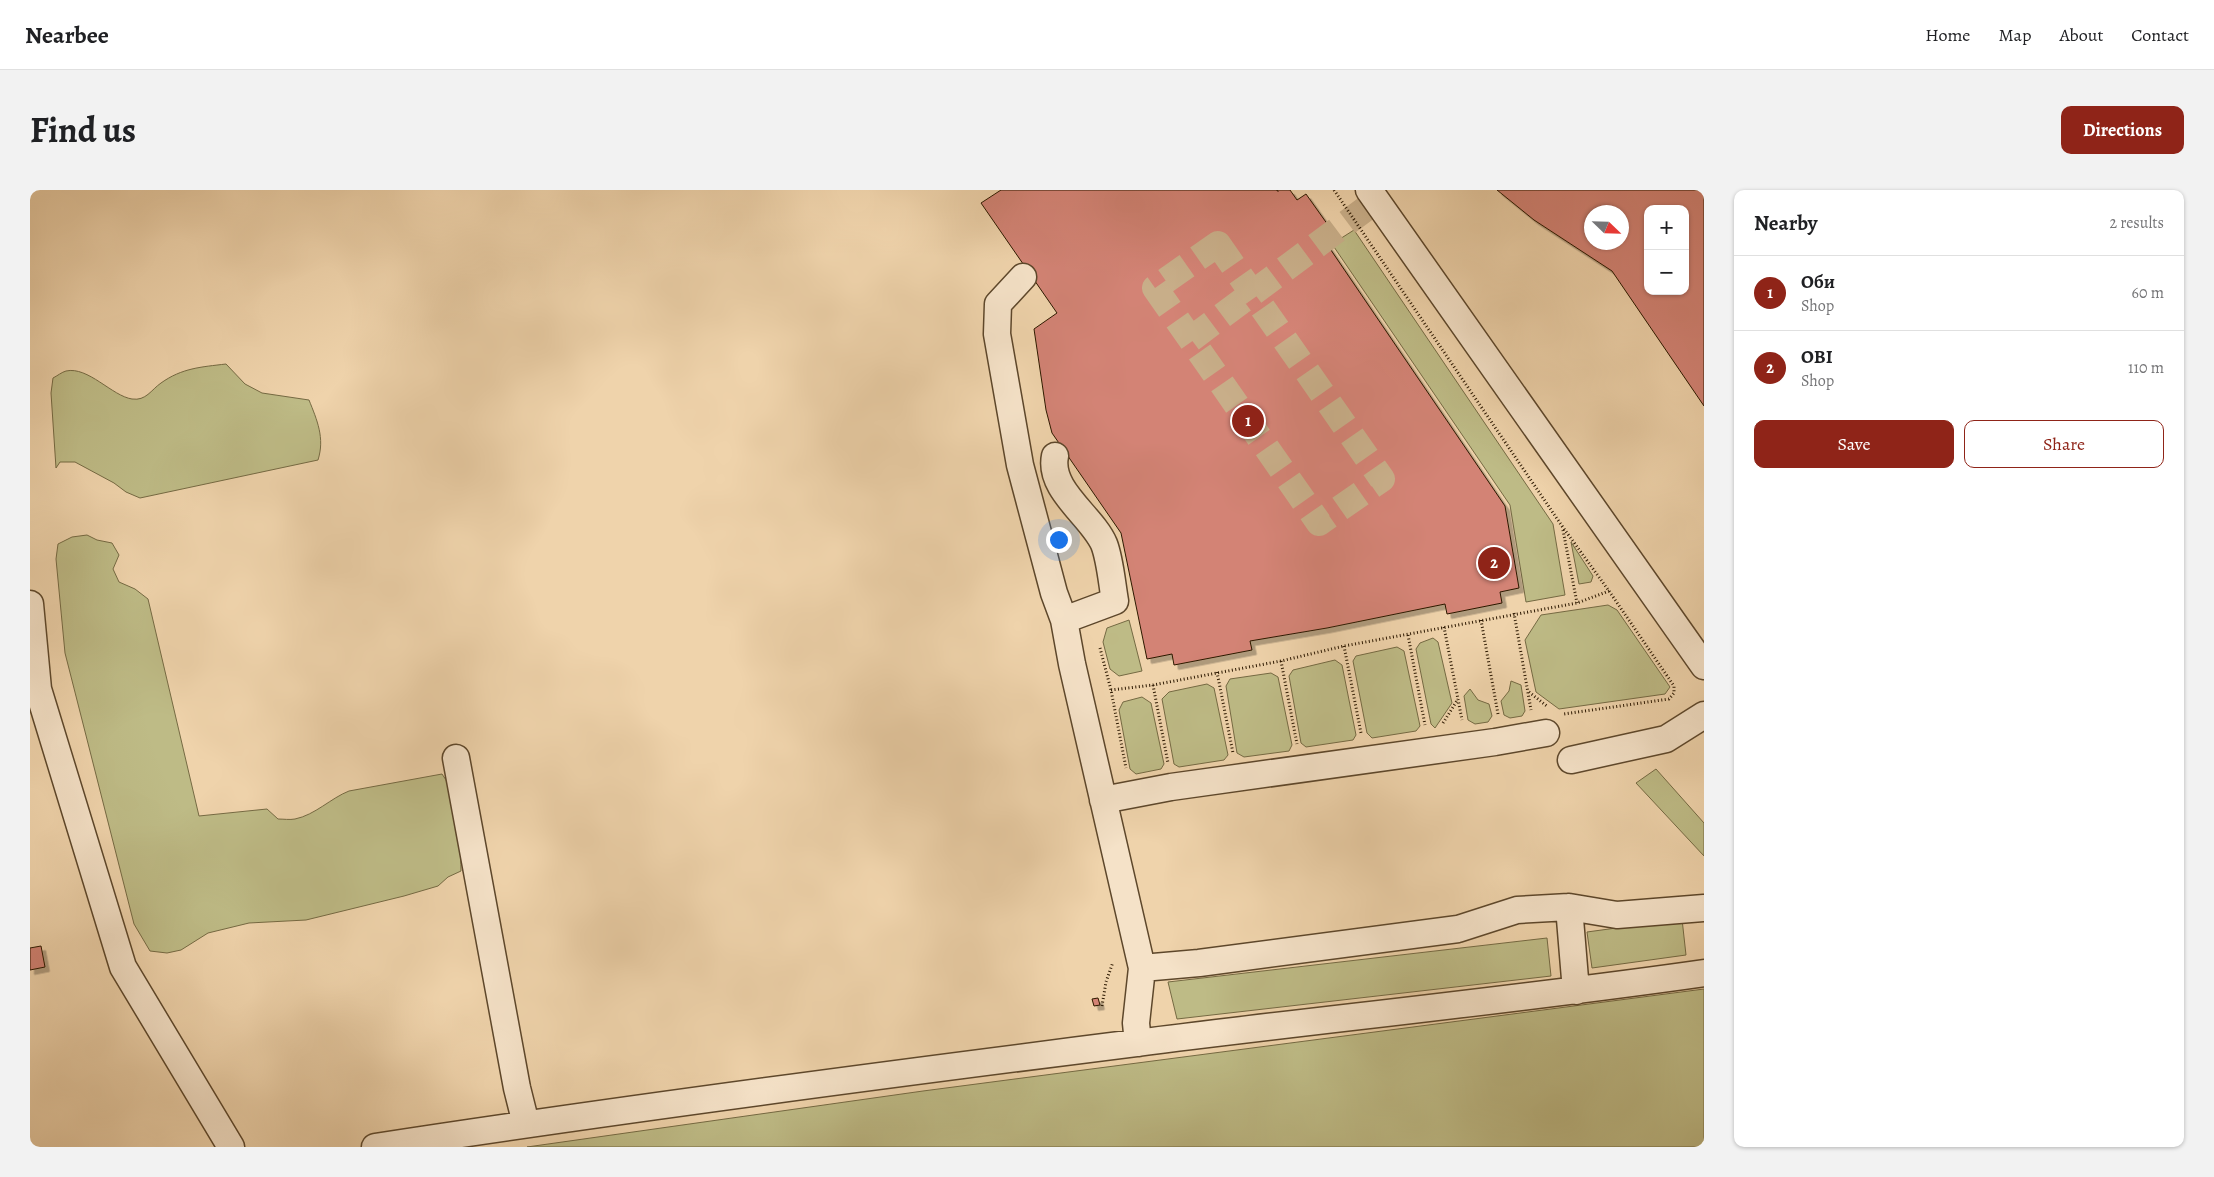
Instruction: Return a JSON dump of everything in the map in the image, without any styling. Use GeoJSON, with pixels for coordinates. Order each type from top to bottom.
{"type":"FeatureCollection","features":[{"type":"Feature","properties":{"kind":"street"},"geometry":{"type":"LineString","coordinates":[[1369,190],[1701,655]]}},
{"type":"Feature","properties":{"kind":"street"},"geometry":{"type":"LineString","coordinates":[[1023,277],[998,304],[997,334],[1020,465],[1054,593],[1064,620],[1142,968],[1136,1023],[1138,1043]]}},
{"type":"Feature","properties":{"kind":"street"},"geometry":{"type":"LineString","coordinates":[[1055,456],[1053,466],[1059,483],[1104,544],[1115,601],[1064,620]]}},
{"type":"Feature","properties":{"kind":"street"},"geometry":{"type":"LineString","coordinates":[[30,604],[38,689],[123,967],[231,1147]]}},
{"type":"Feature","properties":{"kind":"street"},"geometry":{"type":"LineString","coordinates":[[1571,760],[1666,739],[1704,715]]}},
{"type":"Feature","properties":{"kind":"street"},"geometry":{"type":"LineString","coordinates":[[1103,800],[1171,788],[1495,742],[1547,719]]}},
{"type":"Feature","properties":{"kind":"street"},"geometry":{"type":"LineString","coordinates":[[456,758],[517,1088],[526,1124]]}},
{"type":"Feature","properties":{"kind":"street"},"geometry":{"type":"LineString","coordinates":[[1142,968],[1199,963],[1458,929],[1518,910],[1570,907],[1617,914],[1704,908]]}},
{"type":"Feature","properties":{"kind":"street"},"geometry":{"type":"LineString","coordinates":[[1570,907],[1576,992]]}},
{"type":"Feature","properties":{"kind":"street"},"geometry":{"type":"LineString","coordinates":[[376,1147],[526,1124],[1138,1043],[1576,992],[1704,973]]}},
{"type":"Feature","properties":{"kind":"path"},"geometry":{"type":"LineString","coordinates":[[1334,190],[1562,526],[1610,590],[1674,686],[1674,693],[1669,699],[1547,719]]}},
{"type":"Feature","properties":{"kind":"path"},"geometry":{"type":"LineString","coordinates":[[1562,526],[1577,603]]}},
{"type":"Feature","properties":{"kind":"path"},"geometry":{"type":"LineString","coordinates":[[1111,690],[1153,685],[1514,613],[1577,603],[1610,590]]}},
{"type":"Feature","properties":{"kind":"path"},"geometry":{"type":"LineString","coordinates":[[1514,613],[1529,692],[1547,719]]}},
{"type":"Feature","properties":{"kind":"path"},"geometry":{"type":"LineString","coordinates":[[1481,620],[1498,715]]}},
{"type":"Feature","properties":{"kind":"path"},"geometry":{"type":"LineString","coordinates":[[1444,627],[1462,722]]}},
{"type":"Feature","properties":{"kind":"path"},"geometry":{"type":"LineString","coordinates":[[1408,635],[1425,726]]}},
{"type":"Feature","properties":{"kind":"path"},"geometry":{"type":"LineString","coordinates":[[1344,646],[1362,743]]}},
{"type":"Feature","properties":{"kind":"path"},"geometry":{"type":"LineString","coordinates":[[1100,648],[1111,690],[1127,774]]}},
{"type":"Feature","properties":{"kind":"path"},"geometry":{"type":"LineString","coordinates":[[1281,661],[1299,753]]}},
{"type":"Feature","properties":{"kind":"path"},"geometry":{"type":"LineString","coordinates":[[1217,672],[1234,762]]}},
{"type":"Feature","properties":{"kind":"path"},"geometry":{"type":"LineString","coordinates":[[1153,685],[1170,773]]}},
{"type":"Feature","properties":{"kind":"path"},"geometry":{"type":"LineString","coordinates":[[1529,692],[1547,719]]}},
{"type":"Feature","properties":{"kind":"path"},"geometry":{"type":"LineString","coordinates":[[1441,726],[1458,698]]}},
{"type":"Feature","properties":{"kind":"shaded area"},"geometry":{"type":"Polygon","coordinates":[[[1354,230],[1553,524],[1565,595],[1526,602],[1510,505],[1332,244],[1354,230]]]}},
{"type":"Feature","properties":{"kind":"shaded area"},"geometry":{"type":"Polygon","coordinates":[[[226,364],[245,384],[262,393],[309,400],[320,437],[321,444],[318,460],[140,498],[126,492],[114,483],[75,462],[60,462],[56,468],[51,393],[53,378],[64,372],[74,371],[83,373],[124,397],[137,399],[145,397],[161,383],[176,374],[192,369],[226,364]]]}},
{"type":"Feature","properties":{"kind":"shaded area"},"geometry":{"type":"Polygon","coordinates":[[[87,535],[97,540],[112,543],[119,555],[113,569],[119,582],[135,589],[148,599],[199,816],[267,809],[278,819],[295,819],[309,814],[349,791],[442,774],[454,796],[457,808],[461,871],[448,877],[438,886],[404,896],[306,920],[249,923],[208,933],[181,950],[167,953],[150,951],[134,924],[65,653],[56,559],[58,544],[72,537],[87,535]]]}},
{"type":"Feature","properties":{"kind":"shaded area"},"geometry":{"type":"Polygon","coordinates":[[[1571,542],[1593,576],[1591,582],[1579,584],[1571,542]]]}},
{"type":"Feature","properties":{"kind":"shaded area"},"geometry":{"type":"Polygon","coordinates":[[[1608,605],[1617,610],[1670,687],[1665,694],[1559,709],[1536,692],[1525,640],[1541,615],[1608,605]]]}},
{"type":"Feature","properties":{"kind":"shaded area"},"geometry":{"type":"Polygon","coordinates":[[[1129,620],[1142,671],[1119,676],[1110,669],[1103,642],[1107,628],[1129,620]]]}},
{"type":"Feature","properties":{"kind":"shaded area"},"geometry":{"type":"Polygon","coordinates":[[[1433,638],[1438,642],[1452,703],[1435,728],[1431,724],[1416,649],[1420,643],[1433,638]]]}},
{"type":"Feature","properties":{"kind":"shaded area"},"geometry":{"type":"Polygon","coordinates":[[[1397,647],[1404,651],[1420,726],[1416,731],[1372,738],[1367,733],[1353,661],[1356,656],[1397,647]]]}},
{"type":"Feature","properties":{"kind":"shaded area"},"geometry":{"type":"Polygon","coordinates":[[[1335,660],[1342,665],[1356,735],[1353,740],[1306,747],[1301,743],[1289,676],[1293,670],[1335,660]]]}},
{"type":"Feature","properties":{"kind":"shaded area"},"geometry":{"type":"Polygon","coordinates":[[[1271,673],[1278,677],[1292,745],[1289,751],[1244,757],[1237,753],[1226,686],[1230,679],[1271,673]]]}},
{"type":"Feature","properties":{"kind":"shaded area"},"geometry":{"type":"Polygon","coordinates":[[[1511,681],[1521,685],[1525,711],[1522,716],[1510,718],[1504,715],[1501,701],[1509,691],[1511,681]]]}},
{"type":"Feature","properties":{"kind":"shaded area"},"geometry":{"type":"Polygon","coordinates":[[[1207,684],[1214,688],[1228,755],[1224,760],[1179,767],[1174,764],[1162,699],[1169,692],[1207,684]]]}},
{"type":"Feature","properties":{"kind":"shaded area"},"geometry":{"type":"Polygon","coordinates":[[[1470,689],[1478,700],[1489,704],[1492,716],[1488,722],[1475,724],[1468,720],[1464,696],[1470,689]]]}},
{"type":"Feature","properties":{"kind":"shaded area"},"geometry":{"type":"Polygon","coordinates":[[[1142,697],[1151,703],[1164,764],[1161,769],[1136,774],[1130,769],[1119,710],[1123,702],[1142,697]]]}},
{"type":"Feature","properties":{"kind":"shaded area"},"geometry":{"type":"Polygon","coordinates":[[[1656,769],[1704,823],[1704,856],[1636,783],[1656,769]]]}},
{"type":"Feature","properties":{"kind":"shaded area"},"geometry":{"type":"Polygon","coordinates":[[[1682,919],[1686,955],[1592,968],[1587,932],[1682,919]]]}},
{"type":"Feature","properties":{"kind":"shaded area"},"geometry":{"type":"Polygon","coordinates":[[[1547,938],[1551,976],[1177,1019],[1168,982],[1547,938]]]}},
{"type":"Feature","properties":{"kind":"shaded area"},"geometry":{"type":"Polygon","coordinates":[[[1704,989],[1704,1147],[527,1147],[923,1091],[1704,989]]]}},
{"type":"Feature","properties":{"kind":"building"},"geometry":{"type":"Polygon","coordinates":[[[1001,190],[1290,190],[1297,200],[1306,194],[1328,225],[1318,231],[1505,506],[1519,588],[1500,592],[1502,603],[1447,614],[1445,604],[1327,628],[1250,641],[1252,650],[1174,665],[1172,654],[1147,659],[1121,533],[1052,433],[1046,410],[1034,329],[1057,313],[981,203],[1001,190]]]}},
{"type":"Feature","properties":{"kind":"building"},"geometry":{"type":"Polygon","coordinates":[[[1497,190],[1704,190],[1704,406],[1612,271],[1534,220],[1497,190]]]}},
{"type":"Feature","properties":{"kind":"building"},"geometry":{"type":"Polygon","coordinates":[[[41,946],[45,967],[30,970],[30,948],[41,946]]]}},
{"type":"Feature","properties":{"kind":"building"},"geometry":{"type":"Polygon","coordinates":[[[1098,998],[1100,1005],[1094,1006],[1092,999],[1098,998]]]}},
{"type":"Feature","properties":{"kind":"tunnel"},"geometry":{"type":"LineString","coordinates":[[1191,339],[1376,201]]}},
{"type":"Feature","properties":{"kind":"tunnel"},"geometry":{"type":"LineString","coordinates":[[1218,244],[1382,479],[1319,523],[1155,288],[1218,244]]}},
{"type":"Feature","properties":{"kind":"place","name":"Оби"},"geometry":{"type":"Point","coordinates":[1248,421]}},
{"type":"Feature","properties":{"kind":"place","name":"OBI"},"geometry":{"type":"Point","coordinates":[1494,563]}}]}
